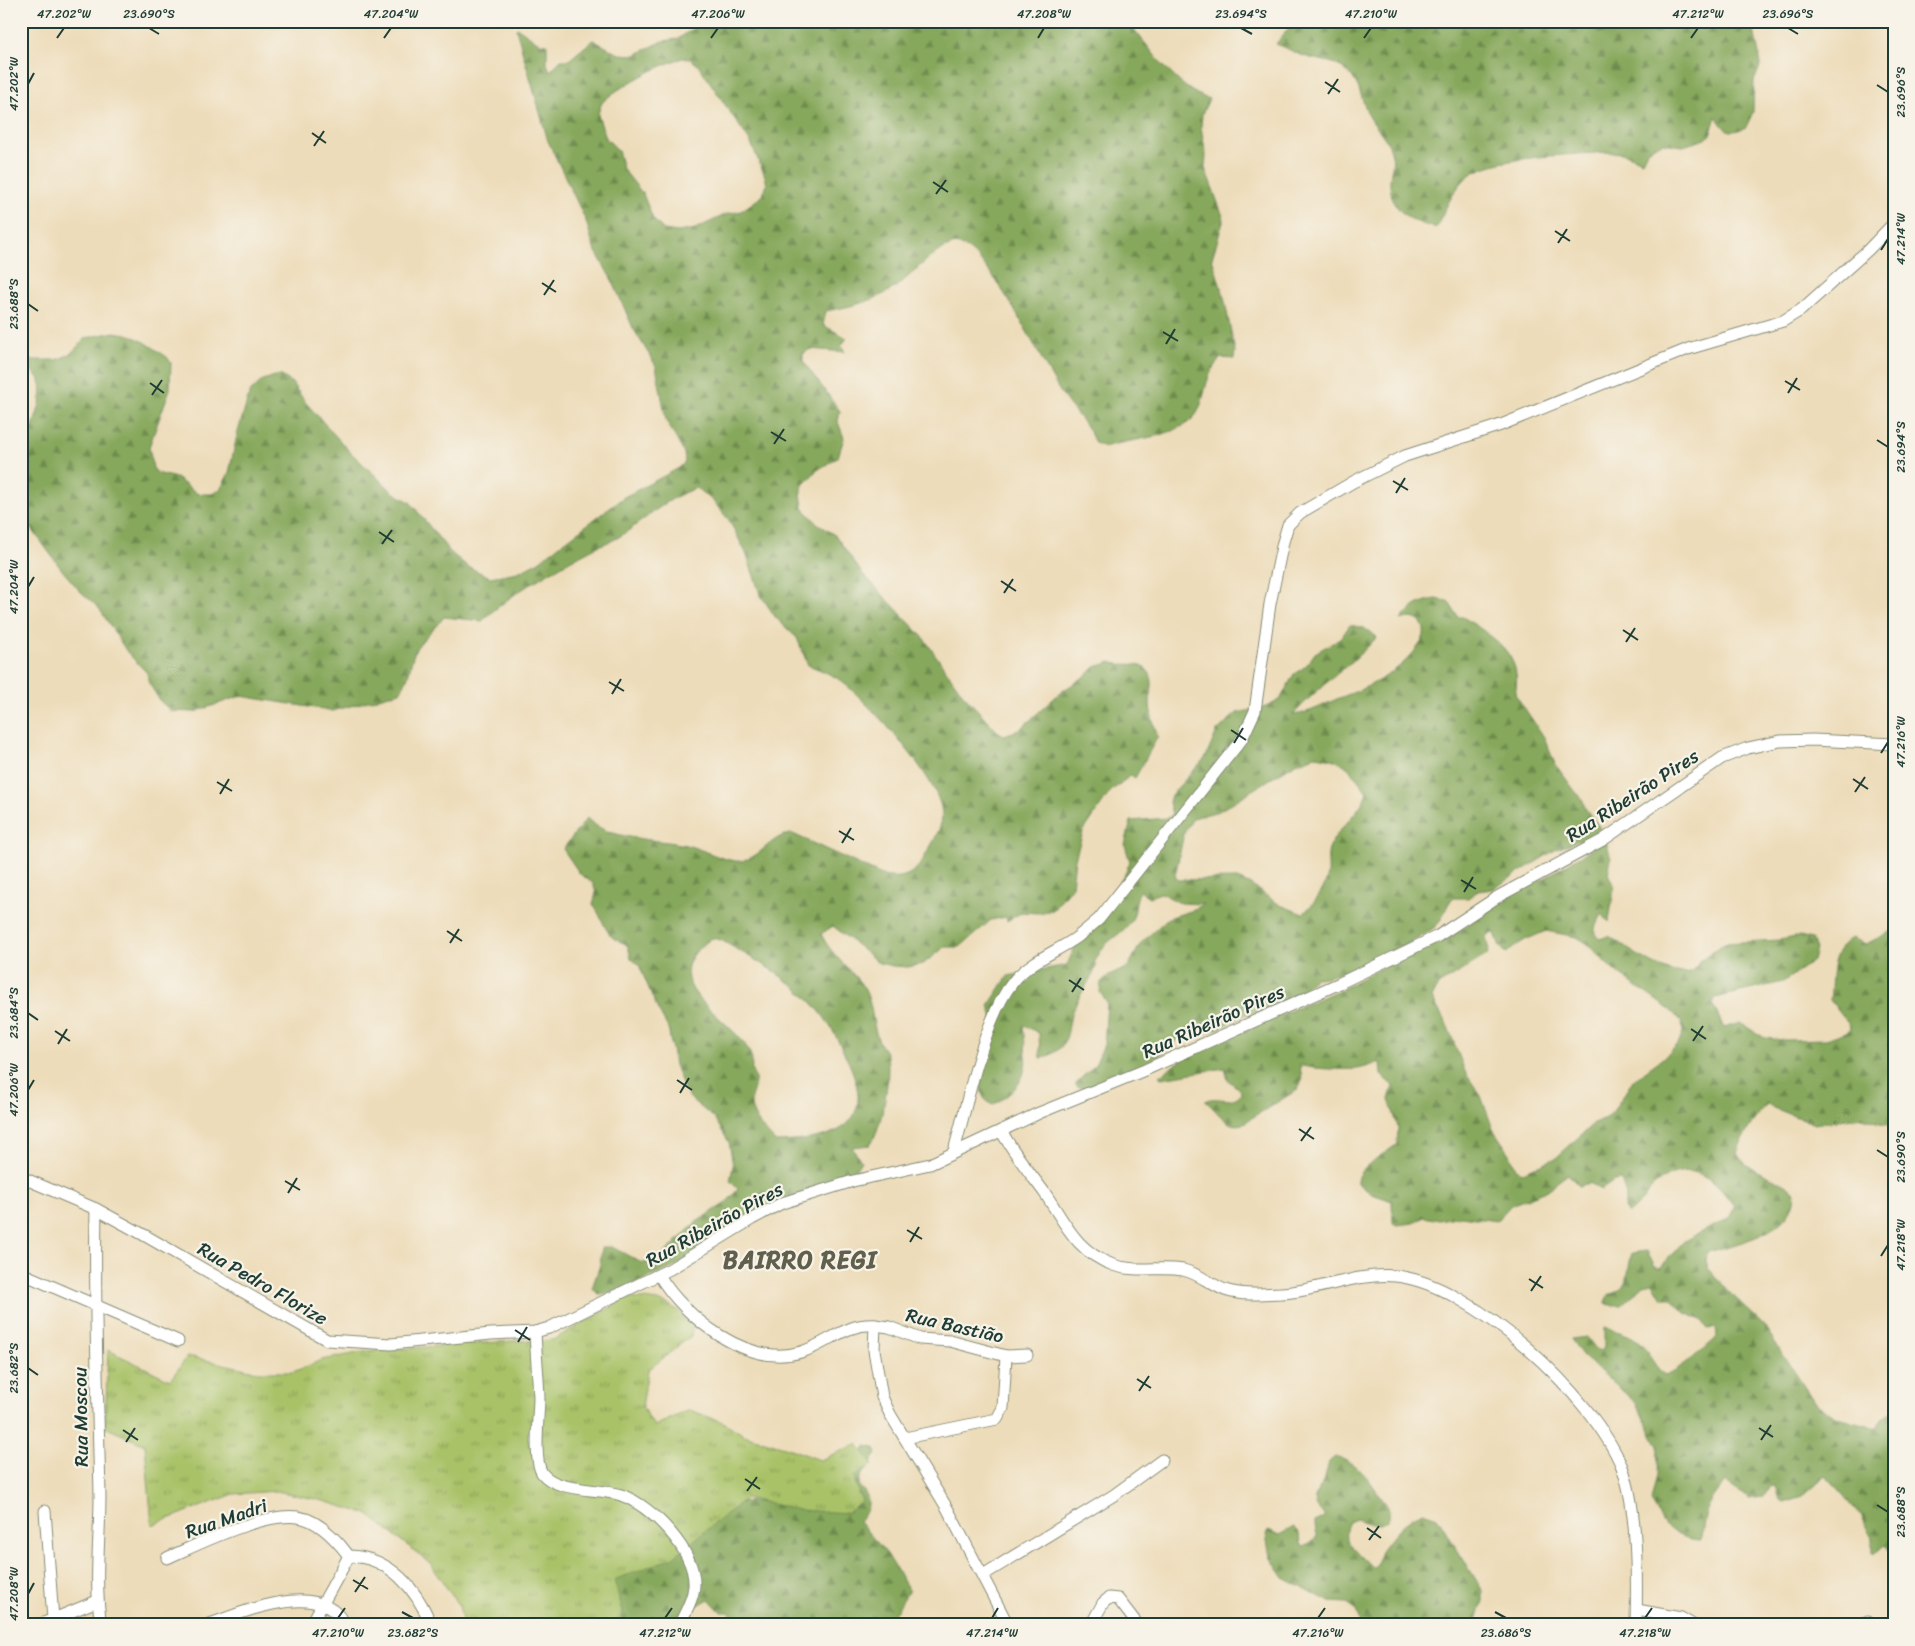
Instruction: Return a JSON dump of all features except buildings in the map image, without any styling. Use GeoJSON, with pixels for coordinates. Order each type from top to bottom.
{"type":"FeatureCollection","features":[{"type":"Feature","properties":{"kind":"street"},"geometry":{"type":"LineString","coordinates":[[954,1151],[998,1004],[1013,980],[1040,960],[1076,938],[1100,919],[1242,739],[1254,712],[1270,604],[1282,542],[1288,525],[1300,513],[1353,482],[1405,456],[1501,425],[1688,349],[1783,321],[1801,310],[1868,250],[1894,223]]}},
{"type":"Feature","properties":{"kind":"street","name":"Rua Ribeirão Pires"},"geometry":{"type":"LineString","coordinates":[[535,1332],[549,1328],[659,1275],[723,1239],[752,1218],[782,1203],[853,1181],[930,1164],[954,1151],[1286,1007],[1438,936],[1499,896],[1603,840],[1722,758],[1748,748],[1780,741],[1813,740],[1894,744]]}},
{"type":"Feature","properties":{"kind":"street"},"geometry":{"type":"LineString","coordinates":[[1002,1131],[1015,1156],[1044,1193],[1072,1236],[1088,1252],[1114,1265],[1143,1270],[1182,1270],[1226,1290],[1250,1294],[1283,1293],[1366,1278],[1395,1276],[1421,1282],[1449,1293],[1485,1315],[1534,1354],[1561,1381],[1594,1420],[1622,1467],[1628,1487],[1634,1528],[1636,1625]]}},
{"type":"Feature","properties":{"kind":"street","name":"Rua Pedro Florize"},"geometry":{"type":"LineString","coordinates":[[21,1177],[96,1209],[144,1234],[327,1340],[391,1344],[492,1334],[535,1332]]}},
{"type":"Feature","properties":{"kind":"street","name":"Rua Moscou"},"geometry":{"type":"LineString","coordinates":[[96,1209],[94,1305],[100,1538],[97,1601],[101,1625]]}},
{"type":"Feature","properties":{"kind":"street"},"geometry":{"type":"LineString","coordinates":[[21,1273],[178,1341]]}},
{"type":"Feature","properties":{"kind":"street"},"geometry":{"type":"LineString","coordinates":[[659,1275],[669,1292],[683,1307],[707,1327],[736,1344],[761,1353],[779,1356],[800,1353],[857,1325],[875,1325],[874,1350],[882,1397],[947,1508],[1008,1625]]}},
{"type":"Feature","properties":{"kind":"street","name":"Rua Bastião"},"geometry":{"type":"LineString","coordinates":[[875,1325],[890,1327],[920,1339],[950,1341],[1006,1356],[1027,1354]]}},
{"type":"Feature","properties":{"kind":"street"},"geometry":{"type":"LineString","coordinates":[[535,1332],[539,1400],[538,1460],[540,1470],[546,1478],[556,1484],[622,1496],[652,1512],[682,1550],[692,1571],[694,1586],[690,1602],[679,1625]]}},
{"type":"Feature","properties":{"kind":"street"},"geometry":{"type":"LineString","coordinates":[[905,1438],[997,1419],[1003,1408],[1006,1356]]}},
{"type":"Feature","properties":{"kind":"street"},"geometry":{"type":"LineString","coordinates":[[983,1575],[1114,1495],[1162,1460]]}},
{"type":"Feature","properties":{"kind":"street"},"geometry":{"type":"LineString","coordinates":[[45,1511],[53,1619]]}},
{"type":"Feature","properties":{"kind":"street","name":"Rua Madri"},"geometry":{"type":"LineString","coordinates":[[166,1558],[238,1529],[284,1517],[299,1517],[316,1524],[332,1536],[349,1556]]}},
{"type":"Feature","properties":{"kind":"street"},"geometry":{"type":"LineString","coordinates":[[311,1625],[349,1556],[360,1556],[375,1561],[402,1578],[416,1593],[431,1625]]}},
{"type":"Feature","properties":{"kind":"street"},"geometry":{"type":"LineString","coordinates":[[1091,1625],[1103,1603],[1109,1598],[1118,1599],[1138,1625]]}},
{"type":"Feature","properties":{"kind":"street"},"geometry":{"type":"LineString","coordinates":[[207,1625],[287,1600],[303,1599],[333,1611],[345,1625]]}},
{"type":"Feature","properties":{"kind":"street"},"geometry":{"type":"LineString","coordinates":[[39,1625],[97,1601]]}},
{"type":"Feature","properties":{"kind":"street"},"geometry":{"type":"LineString","coordinates":[[1637,1610],[1681,1618],[1693,1625]]}},
{"type":"Feature","properties":{"kind":"green space"},"geometry":{"type":"Polygon","coordinates":[[[704,21],[1127,21],[1174,77],[1197,94],[1209,99],[1202,114],[1201,127],[1206,155],[1205,168],[1224,219],[1212,258],[1224,297],[1235,352],[1234,359],[1221,358],[1212,369],[1200,407],[1194,417],[1184,425],[1158,435],[1104,447],[1095,443],[1088,429],[1061,393],[996,281],[980,260],[965,247],[952,245],[938,251],[895,288],[876,298],[826,311],[823,325],[847,338],[841,346],[845,352],[810,349],[803,354],[803,361],[840,411],[838,422],[844,438],[838,457],[816,471],[803,485],[801,493],[803,508],[817,523],[836,536],[861,572],[923,637],[962,693],[997,731],[1004,735],[1019,730],[1061,692],[1087,675],[1095,667],[1111,662],[1141,666],[1151,675],[1150,702],[1158,736],[1135,778],[1131,775],[1110,792],[1083,832],[1075,859],[1072,886],[1053,910],[1038,913],[1022,912],[1007,921],[1006,917],[991,920],[960,947],[945,947],[923,964],[908,967],[879,963],[833,926],[821,934],[836,956],[864,988],[878,1039],[887,1056],[887,1088],[878,1127],[870,1145],[852,1147],[861,1161],[854,1172],[815,1186],[771,1208],[672,1268],[612,1293],[598,1294],[592,1288],[600,1265],[602,1247],[612,1247],[642,1263],[651,1262],[661,1257],[695,1223],[726,1203],[738,1189],[730,1181],[733,1166],[729,1142],[714,1118],[692,1100],[685,1091],[675,1065],[668,1028],[658,1010],[639,965],[631,958],[628,946],[613,938],[608,932],[593,905],[596,893],[593,883],[580,874],[563,849],[587,818],[607,831],[619,835],[686,845],[735,861],[749,859],[773,841],[785,835],[793,834],[884,876],[902,877],[912,872],[920,864],[941,825],[942,813],[930,782],[902,744],[857,694],[836,678],[808,665],[797,638],[776,618],[760,594],[746,553],[729,520],[712,500],[696,488],[676,497],[618,537],[590,550],[533,582],[506,600],[482,621],[444,617],[417,648],[408,676],[400,692],[333,711],[241,696],[194,712],[171,711],[160,701],[149,683],[147,673],[127,652],[99,608],[80,591],[62,570],[21,514],[21,444],[28,442],[42,393],[39,379],[21,358],[57,360],[70,354],[86,338],[114,332],[127,334],[145,342],[167,357],[171,363],[170,389],[149,447],[153,468],[157,473],[176,478],[198,494],[212,494],[220,490],[229,473],[237,435],[250,392],[263,380],[282,376],[292,383],[306,403],[350,452],[394,493],[410,502],[450,552],[468,567],[490,577],[518,572],[539,561],[624,497],[679,468],[685,462],[684,453],[666,420],[656,366],[633,328],[613,282],[594,248],[586,221],[548,141],[516,29],[518,28],[539,43],[547,44],[547,64],[550,71],[561,60],[569,60],[593,40],[619,54],[635,55],[663,41],[678,39],[704,21]],[[683,58],[652,70],[617,90],[602,103],[598,114],[605,137],[618,150],[623,169],[643,194],[653,219],[664,230],[678,232],[695,229],[727,214],[741,211],[761,197],[767,185],[751,143],[699,66],[691,59],[683,58]],[[712,938],[693,955],[687,971],[691,986],[701,1000],[743,1042],[751,1056],[755,1081],[751,1106],[759,1123],[776,1142],[798,1141],[817,1137],[834,1132],[847,1124],[855,1113],[858,1099],[855,1080],[846,1057],[824,1017],[804,995],[782,977],[721,940],[712,938]]]}},
{"type":"Feature","properties":{"kind":"green space"},"geometry":{"type":"Polygon","coordinates":[[[1294,21],[1752,21],[1761,64],[1754,81],[1753,112],[1746,127],[1735,131],[1728,130],[1716,116],[1711,133],[1706,139],[1683,146],[1664,143],[1654,146],[1647,151],[1642,161],[1622,153],[1610,152],[1533,158],[1492,165],[1476,171],[1460,184],[1436,228],[1410,218],[1403,213],[1393,200],[1390,181],[1393,162],[1391,150],[1386,139],[1369,116],[1357,85],[1350,74],[1340,66],[1304,56],[1276,44],[1294,21]]]}},
{"type":"Feature","properties":{"kind":"green space"},"geometry":{"type":"Polygon","coordinates":[[[1429,600],[1448,601],[1458,617],[1463,617],[1474,624],[1504,648],[1515,668],[1517,680],[1515,694],[1544,737],[1555,764],[1582,798],[1585,808],[1606,836],[1577,841],[1555,850],[1493,889],[1478,891],[1468,898],[1453,898],[1438,924],[1411,943],[1359,967],[1327,977],[1315,978],[1303,989],[1274,1009],[1244,1015],[1220,1028],[1192,1037],[1181,1035],[1167,1050],[1135,1070],[1098,1085],[1078,1087],[1075,1084],[1095,1065],[1104,1045],[1107,1003],[1100,992],[1101,982],[1128,967],[1141,943],[1168,918],[1194,910],[1203,904],[1180,903],[1161,893],[1149,897],[1140,891],[1131,921],[1104,946],[1094,963],[1096,966],[1094,972],[1072,1011],[1063,1044],[1051,1055],[1040,1058],[1039,1033],[1023,1025],[1026,1062],[1021,1080],[1015,1089],[993,1105],[985,1099],[981,1090],[981,1079],[992,1029],[993,1018],[989,1005],[1008,976],[1067,965],[1078,940],[1124,875],[1130,862],[1125,845],[1131,821],[1167,818],[1172,815],[1169,802],[1171,795],[1206,757],[1217,731],[1237,713],[1266,707],[1280,700],[1294,674],[1306,666],[1315,653],[1341,638],[1350,625],[1364,628],[1377,637],[1293,715],[1311,711],[1362,689],[1404,663],[1420,644],[1424,628],[1418,620],[1407,618],[1401,620],[1416,606],[1429,600]],[[1315,756],[1296,763],[1219,811],[1193,818],[1184,833],[1175,876],[1178,880],[1237,879],[1249,884],[1280,905],[1303,914],[1315,901],[1327,880],[1328,853],[1331,845],[1337,834],[1361,805],[1367,792],[1346,766],[1315,756]]]}},
{"type":"Feature","properties":{"kind":"green space"},"geometry":{"type":"Polygon","coordinates":[[[1605,837],[1611,859],[1608,873],[1614,887],[1609,922],[1602,914],[1595,928],[1595,934],[1599,939],[1609,936],[1655,965],[1676,972],[1688,973],[1704,957],[1724,943],[1779,940],[1800,936],[1812,939],[1816,949],[1813,961],[1783,982],[1715,998],[1713,1005],[1724,1028],[1740,1023],[1765,1038],[1783,1040],[1826,1039],[1849,1031],[1850,1026],[1830,1000],[1832,974],[1839,950],[1852,938],[1866,944],[1894,930],[1894,1127],[1859,1117],[1814,1124],[1767,1105],[1749,1127],[1737,1153],[1747,1165],[1780,1182],[1795,1193],[1792,1207],[1776,1227],[1750,1239],[1709,1252],[1705,1259],[1708,1268],[1729,1292],[1763,1324],[1815,1403],[1834,1416],[1876,1429],[1883,1418],[1894,1410],[1894,1555],[1886,1545],[1873,1554],[1872,1538],[1861,1517],[1826,1476],[1802,1497],[1783,1503],[1779,1500],[1775,1486],[1770,1487],[1763,1497],[1749,1499],[1725,1482],[1714,1497],[1705,1515],[1702,1540],[1683,1537],[1670,1530],[1660,1518],[1651,1501],[1657,1474],[1658,1446],[1636,1403],[1582,1355],[1571,1339],[1587,1337],[1596,1349],[1601,1351],[1604,1347],[1604,1328],[1626,1334],[1640,1343],[1656,1366],[1666,1375],[1693,1358],[1717,1337],[1716,1328],[1708,1330],[1702,1320],[1684,1312],[1671,1298],[1662,1298],[1653,1283],[1644,1285],[1622,1305],[1606,1303],[1607,1297],[1623,1286],[1632,1253],[1647,1251],[1655,1266],[1660,1268],[1683,1242],[1731,1217],[1734,1206],[1726,1195],[1708,1178],[1688,1171],[1666,1177],[1654,1186],[1636,1208],[1628,1214],[1624,1208],[1626,1195],[1621,1180],[1614,1181],[1601,1190],[1589,1183],[1579,1186],[1568,1174],[1544,1192],[1511,1205],[1496,1221],[1461,1216],[1439,1220],[1424,1217],[1413,1223],[1397,1225],[1393,1223],[1392,1201],[1372,1194],[1357,1183],[1358,1177],[1366,1167],[1397,1144],[1398,1127],[1389,1099],[1393,1086],[1381,1075],[1380,1062],[1357,1069],[1319,1068],[1300,1065],[1302,1081],[1297,1090],[1242,1124],[1236,1125],[1222,1118],[1205,1101],[1210,1099],[1228,1100],[1241,1094],[1240,1090],[1228,1080],[1225,1068],[1161,1078],[1159,1076],[1183,1059],[1209,1045],[1346,987],[1372,972],[1448,939],[1500,901],[1543,879],[1585,853],[1605,837]],[[1546,931],[1525,940],[1506,953],[1500,947],[1495,933],[1488,934],[1486,937],[1489,950],[1487,955],[1438,985],[1432,998],[1448,1027],[1466,1074],[1481,1096],[1493,1129],[1510,1154],[1516,1169],[1523,1172],[1556,1158],[1594,1123],[1603,1120],[1614,1110],[1633,1080],[1667,1055],[1678,1044],[1683,1032],[1682,1022],[1670,1010],[1612,969],[1588,944],[1577,937],[1546,931]]]}},
{"type":"Feature","properties":{"kind":"green space"},"geometry":{"type":"Polygon","coordinates":[[[627,1298],[663,1303],[677,1310],[693,1324],[691,1336],[648,1370],[642,1407],[654,1426],[690,1410],[725,1423],[744,1435],[820,1460],[858,1444],[873,1465],[853,1477],[862,1501],[848,1513],[799,1510],[746,1498],[672,1558],[614,1580],[623,1611],[619,1625],[463,1625],[459,1606],[430,1563],[367,1514],[324,1501],[277,1491],[234,1494],[152,1525],[145,1445],[105,1427],[108,1350],[170,1380],[188,1356],[259,1372],[293,1372],[322,1360],[368,1351],[553,1340],[627,1298]]]}},
{"type":"Feature","properties":{"kind":"green space"},"geometry":{"type":"Polygon","coordinates":[[[866,1446],[875,1448],[877,1454],[860,1477],[859,1486],[868,1499],[868,1504],[859,1522],[887,1554],[909,1590],[893,1616],[893,1620],[899,1625],[740,1625],[729,1612],[721,1612],[709,1599],[663,1625],[635,1625],[601,1616],[585,1583],[720,1507],[750,1501],[765,1502],[865,1450],[866,1446]]]}},
{"type":"Feature","properties":{"kind":"green space"},"geometry":{"type":"Polygon","coordinates":[[[1335,1457],[1345,1460],[1360,1471],[1373,1485],[1389,1510],[1389,1518],[1381,1523],[1373,1524],[1356,1519],[1349,1522],[1346,1528],[1346,1535],[1357,1552],[1372,1567],[1375,1567],[1382,1549],[1395,1532],[1405,1523],[1423,1512],[1437,1517],[1483,1591],[1483,1601],[1476,1625],[1360,1625],[1356,1609],[1347,1603],[1330,1602],[1284,1578],[1270,1557],[1266,1535],[1269,1530],[1279,1535],[1294,1527],[1300,1533],[1301,1544],[1304,1546],[1317,1536],[1315,1522],[1325,1516],[1317,1507],[1314,1496],[1324,1482],[1329,1462],[1335,1457]]]}},
{"type":"Feature","properties":{"kind":"district","name":"BAIRRO REGI"},"geometry":{"type":"Point","coordinates":[800,1260]}}]}
